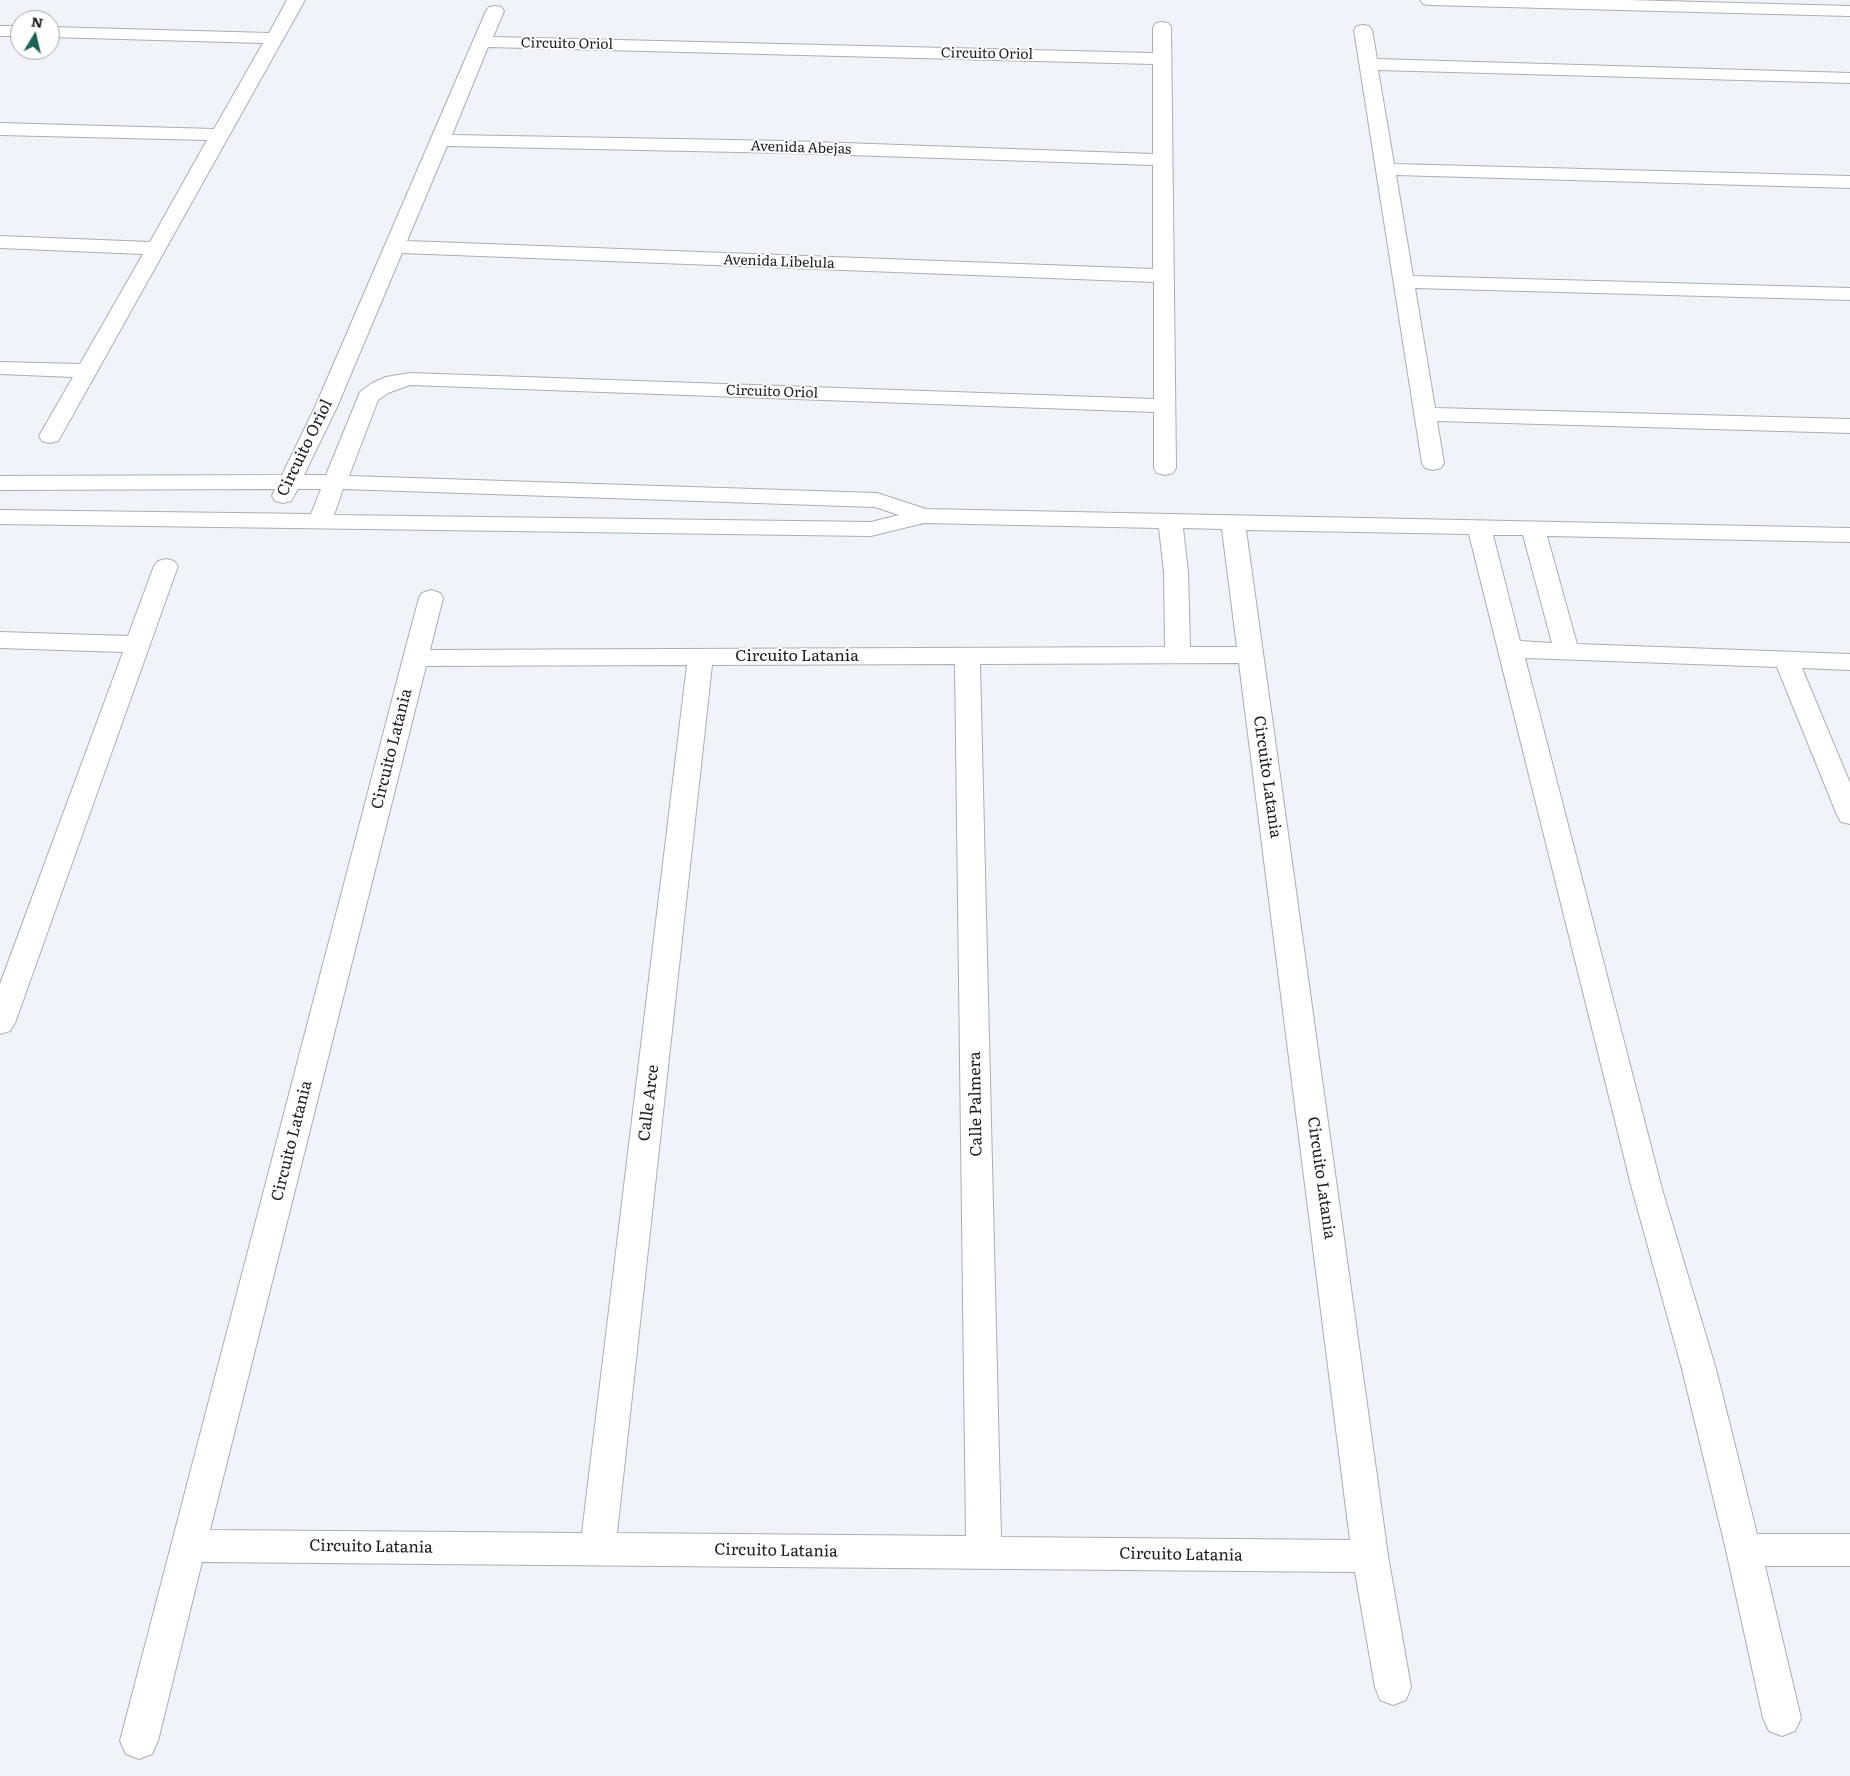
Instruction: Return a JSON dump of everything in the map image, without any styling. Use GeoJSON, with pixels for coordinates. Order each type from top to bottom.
{"type":"FeatureCollection","features":[{"type":"Feature","properties":{"kind":"street"},"geometry":{"type":"LineString","coordinates":[[50,436],[296,0]]}},
{"type":"Feature","properties":{"kind":"street"},"geometry":{"type":"LineString","coordinates":[[1429,0],[1850,11]]}},
{"type":"Feature","properties":{"kind":"street","name":"Circuito Oriol"},"geometry":{"type":"LineString","coordinates":[[271,519],[339,376],[495,12]]}},
{"type":"Feature","properties":{"kind":"street"},"geometry":{"type":"LineString","coordinates":[[1162,26],[1164,468]]}},
{"type":"Feature","properties":{"kind":"street"},"geometry":{"type":"LineString","coordinates":[[1363,30],[1433,463]]}},
{"type":"Feature","properties":{"kind":"street"},"geometry":{"type":"LineString","coordinates":[[60,32],[274,38]]}},
{"type":"Feature","properties":{"kind":"street","name":"Circuito Oriol"},"geometry":{"type":"LineString","coordinates":[[482,42],[1162,58]]}},
{"type":"Feature","properties":{"kind":"street"},"geometry":{"type":"LineString","coordinates":[[1368,64],[1850,78]]}},
{"type":"Feature","properties":{"kind":"street"},"geometry":{"type":"LineString","coordinates":[[0,129],[220,135]]}},
{"type":"Feature","properties":{"kind":"street","name":"Avenida Abejas"},"geometry":{"type":"LineString","coordinates":[[440,140],[797,147],[1163,160]]}},
{"type":"Feature","properties":{"kind":"street"},"geometry":{"type":"LineString","coordinates":[[1386,169],[1850,182]]}},
{"type":"Feature","properties":{"kind":"street"},"geometry":{"type":"LineString","coordinates":[[0,242],[156,248]]}},
{"type":"Feature","properties":{"kind":"street","name":"Avenida Libelula"},"geometry":{"type":"LineString","coordinates":[[394,247],[1164,276]]}},
{"type":"Feature","properties":{"kind":"street"},"geometry":{"type":"LineString","coordinates":[[1404,282],[1850,294]]}},
{"type":"Feature","properties":{"kind":"street"},"geometry":{"type":"LineString","coordinates":[[0,368],[86,371]]}},
{"type":"Feature","properties":{"kind":"street"},"geometry":{"type":"LineString","coordinates":[[339,376],[380,388]]}},
{"type":"Feature","properties":{"kind":"street","name":"Circuito Oriol"},"geometry":{"type":"LineString","coordinates":[[380,388],[402,380],[438,379],[1164,406]]}},
{"type":"Feature","properties":{"kind":"street"},"geometry":{"type":"LineString","coordinates":[[320,520],[368,397],[380,388]]}},
{"type":"Feature","properties":{"kind":"street"},"geometry":{"type":"LineString","coordinates":[[1425,414],[1850,426]]}},
{"type":"Feature","properties":{"kind":"street"},"geometry":{"type":"LineString","coordinates":[[0,483],[334,482],[877,500],[924,516]]}},
{"type":"Feature","properties":{"kind":"street"},"geometry":{"type":"LineString","coordinates":[[0,517],[271,519],[871,529],[924,516],[1850,535]]}},
{"type":"Feature","properties":{"kind":"street"},"geometry":{"type":"LineString","coordinates":[[1170,521],[1176,572],[1178,655]]}},
{"type":"Feature","properties":{"kind":"street","name":"Circuito Latania"},"geometry":{"type":"LineString","coordinates":[[431,598],[189,1546],[1370,1556],[1233,523]]}},
{"type":"Feature","properties":{"kind":"street"},"geometry":{"type":"LineString","coordinates":[[1479,527],[1644,1179],[1699,1369],[1744,1550],[1782,1718]]}},
{"type":"Feature","properties":{"kind":"street"},"geometry":{"type":"LineString","coordinates":[[1533,528],[1567,652]]}},
{"type":"Feature","properties":{"kind":"street"},"geometry":{"type":"LineString","coordinates":[[0,1023],[166,566]]}},
{"type":"Feature","properties":{"kind":"street"},"geometry":{"type":"LineString","coordinates":[[0,640],[138,644]]}},
{"type":"Feature","properties":{"kind":"street"},"geometry":{"type":"LineString","coordinates":[[1511,649],[1850,662]]}},
{"type":"Feature","properties":{"kind":"street","name":"Circuito Latania"},"geometry":{"type":"LineString","coordinates":[[415,658],[1251,654]]}},
{"type":"Feature","properties":{"kind":"street","name":"Calle Palmera"},"geometry":{"type":"LineString","coordinates":[[967,656],[984,1553]]}},
{"type":"Feature","properties":{"kind":"street","name":"Calle Arce"},"geometry":{"type":"LineString","coordinates":[[598,1549],[700,657]]}},
{"type":"Feature","properties":{"kind":"street"},"geometry":{"type":"LineString","coordinates":[[1786,660],[1850,815]]}},
{"type":"Feature","properties":{"kind":"street"},"geometry":{"type":"LineString","coordinates":[[139,1741],[189,1546]]}},
{"type":"Feature","properties":{"kind":"street"},"geometry":{"type":"LineString","coordinates":[[1744,1550],[1850,1550]]}},
{"type":"Feature","properties":{"kind":"street"},"geometry":{"type":"LineString","coordinates":[[1370,1556],[1393,1687]]}}]}
